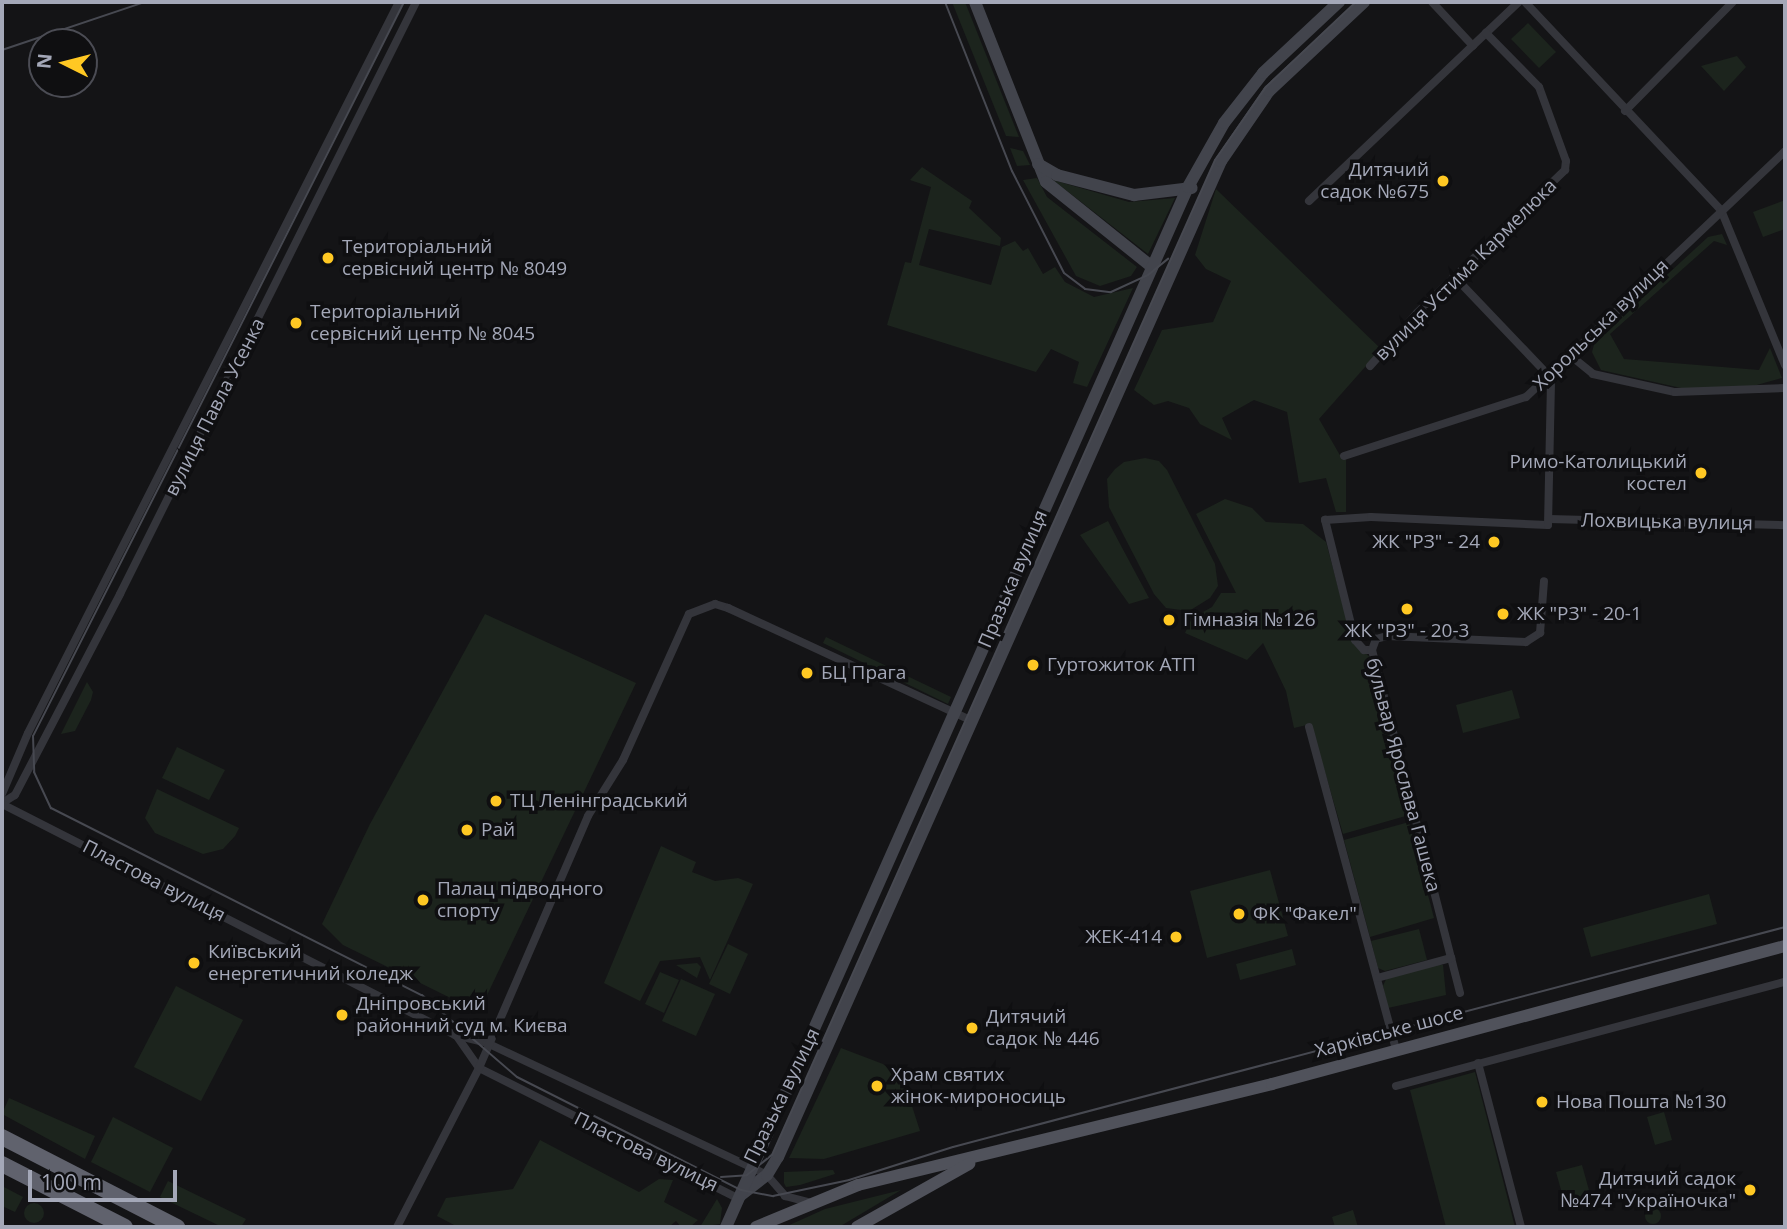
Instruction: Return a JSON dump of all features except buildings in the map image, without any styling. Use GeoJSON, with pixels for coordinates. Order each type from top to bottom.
{"type":"FeatureCollection","features":[{"type":"Feature","properties":{"kind":"highway"},"geometry":{"type":"LineString","coordinates":[[2,1137],[177,1227]]}},
{"type":"Feature","properties":{"kind":"highway"},"geometry":{"type":"LineString","coordinates":[[2,1164],[125,1227]]}},
{"type":"Feature","properties":{"kind":"main road","name":"Харківське шосе"},"geometry":{"type":"LineString","coordinates":[[756,1227],[858,1185],[1396,1050],[1785,946]]}},
{"type":"Feature","properties":{"kind":"main road","name":"Харківське шосе"},"geometry":{"type":"LineString","coordinates":[[857,1227],[936,1180],[1002,1150]]}},
{"type":"Feature","properties":{"kind":"street","name":"вулиця Павла Усенка"},"geometry":{"type":"LineString","coordinates":[[2,794],[32,727],[399,2]]}},
{"type":"Feature","properties":{"kind":"street","name":"вулиця Павла Усенка"},"geometry":{"type":"LineString","coordinates":[[2,804],[15,795],[120,594],[416,2]]}},
{"type":"Feature","properties":{"kind":"street"},"geometry":{"type":"LineString","coordinates":[[975,2],[1038,164],[1059,196],[1152,267]]}},
{"type":"Feature","properties":{"kind":"street","name":"Празька вулиця"},"geometry":{"type":"LineString","coordinates":[[726,1227],[956,715],[1188,187],[1224,123],[1255,84],[1339,2]]}},
{"type":"Feature","properties":{"kind":"street","name":"Празька вулиця"},"geometry":{"type":"LineString","coordinates":[[738,1198],[767,1175],[1205,194],[1260,102],[1364,2]]}},
{"type":"Feature","properties":{"kind":"street"},"geometry":{"type":"LineString","coordinates":[[1432,2],[1473,46]]}},
{"type":"Feature","properties":{"kind":"street"},"geometry":{"type":"LineString","coordinates":[[1309,201],[1519,2]]}},
{"type":"Feature","properties":{"kind":"street"},"geometry":{"type":"LineString","coordinates":[[1525,2],[1721,210],[1785,365]]}},
{"type":"Feature","properties":{"kind":"street"},"geometry":{"type":"LineString","coordinates":[[1625,111],[1733,2]]}},
{"type":"Feature","properties":{"kind":"street","name":"вулиця Устима Кармелюка"},"geometry":{"type":"LineString","coordinates":[[1370,366],[1454,276],[1565,170],[1566,161],[1539,87],[1486,33]]}},
{"type":"Feature","properties":{"kind":"street","name":"Хорольська вулиця"},"geometry":{"type":"LineString","coordinates":[[1344,456],[1512,405],[1551,378],[1721,210],[1785,151]]}},
{"type":"Feature","properties":{"kind":"street"},"geometry":{"type":"LineString","coordinates":[[1038,164],[1057,174],[1134,195],[1188,187],[1205,194]]}},
{"type":"Feature","properties":{"kind":"street"},"geometry":{"type":"LineString","coordinates":[[1454,276],[1551,378],[1549,522]]}},
{"type":"Feature","properties":{"kind":"street"},"geometry":{"type":"LineString","coordinates":[[1571,356],[1593,374],[1675,392],[1785,388]]}},
{"type":"Feature","properties":{"kind":"street"},"geometry":{"type":"LineString","coordinates":[[1096,392],[1113,398]]}},
{"type":"Feature","properties":{"kind":"street","name":"Лохвицька вулиця"},"geometry":{"type":"LineString","coordinates":[[1325,520],[1371,517],[1785,525]]}},
{"type":"Feature","properties":{"kind":"street","name":"бульвар Ярослава Гашека"},"geometry":{"type":"LineString","coordinates":[[1325,520],[1355,640],[1372,650],[1460,993]]}},
{"type":"Feature","properties":{"kind":"street"},"geometry":{"type":"LineString","coordinates":[[1372,650],[1376,639],[1387,636],[1526,642],[1540,633],[1544,581]]}},
{"type":"Feature","properties":{"kind":"street"},"geometry":{"type":"LineString","coordinates":[[397,1227],[479,1068],[487,1043],[588,816],[623,760],[690,614],[698,608],[715,604],[728,608],[972,721]]}},
{"type":"Feature","properties":{"kind":"street"},"geometry":{"type":"LineString","coordinates":[[1309,727],[1396,1050]]}},
{"type":"Feature","properties":{"kind":"street","name":"Пластова вулиця"},"geometry":{"type":"LineString","coordinates":[[2,804],[455,1035],[487,1043],[767,1175],[785,1196],[811,1203]]}},
{"type":"Feature","properties":{"kind":"street"},"geometry":{"type":"LineString","coordinates":[[1377,978],[1451,958]]}},
{"type":"Feature","properties":{"kind":"street"},"geometry":{"type":"LineString","coordinates":[[1396,1086],[1785,982]]}},
{"type":"Feature","properties":{"kind":"street","name":"Пластова вулиця"},"geometry":{"type":"LineString","coordinates":[[455,1035],[479,1068],[738,1198]]}},
{"type":"Feature","properties":{"kind":"street"},"geometry":{"type":"LineString","coordinates":[[1478,1063],[1521,1227]]}},
{"type":"Feature","properties":{"kind":"shaded area"},"geometry":{"type":"Polygon","coordinates":[[[952,2],[965,2],[1019,137],[1006,136],[952,2]]]}},
{"type":"Feature","properties":{"kind":"shaded area"},"geometry":{"type":"Polygon","coordinates":[[[1528,23],[1556,52],[1539,68],[1511,39],[1528,23]]]}},
{"type":"Feature","properties":{"kind":"shaded area"},"geometry":{"type":"Polygon","coordinates":[[[1737,56],[1746,67],[1724,91],[1701,66],[1737,56]]]}},
{"type":"Feature","properties":{"kind":"shaded area"},"geometry":{"type":"Polygon","coordinates":[[[1010,148],[1023,151],[1030,165],[1017,166],[1010,148]]]}},
{"type":"Feature","properties":{"kind":"shaded area"},"geometry":{"type":"Polygon","coordinates":[[[922,167],[972,201],[969,208],[1001,238],[1000,246],[929,229],[919,265],[991,285],[1002,247],[1015,241],[1023,251],[1028,248],[1043,274],[1055,267],[1065,282],[1094,297],[1133,288],[1087,387],[1073,383],[1079,362],[1051,349],[1036,372],[887,325],[905,262],[911,263],[931,187],[910,180],[922,167]]]}},
{"type":"Feature","properties":{"kind":"shaded area"},"geometry":{"type":"Polygon","coordinates":[[[1037,178],[1047,197],[1137,267],[1131,276],[1100,286],[1076,276],[1023,180],[1037,178]]]}},
{"type":"Feature","properties":{"kind":"shaded area"},"geometry":{"type":"Polygon","coordinates":[[[1053,180],[1129,202],[1175,198],[1148,254],[1053,180]]]}},
{"type":"Feature","properties":{"kind":"shaded area"},"geometry":{"type":"Polygon","coordinates":[[[1216,189],[1381,349],[1319,419],[1341,457],[1346,459],[1346,512],[1336,512],[1326,478],[1299,483],[1287,412],[1254,400],[1222,418],[1232,440],[1200,424],[1189,408],[1168,401],[1154,405],[1134,390],[1162,330],[1213,322],[1231,281],[1206,269],[1195,255],[1216,189]]]}},
{"type":"Feature","properties":{"kind":"shaded area"},"geometry":{"type":"Polygon","coordinates":[[[1785,200],[1785,229],[1763,237],[1753,212],[1785,200]]]}},
{"type":"Feature","properties":{"kind":"shaded area"},"geometry":{"type":"Polygon","coordinates":[[[1722,234],[1727,245],[1714,241],[1610,334],[1624,359],[1759,370],[1770,348],[1782,378],[1746,388],[1681,388],[1601,370],[1592,352],[1595,341],[1708,237],[1722,234]]]}},
{"type":"Feature","properties":{"kind":"shaded area"},"geometry":{"type":"Polygon","coordinates":[[[1145,458],[1159,461],[1167,470],[1215,564],[1218,586],[1210,598],[1189,611],[1166,608],[1154,594],[1109,507],[1107,479],[1124,462],[1145,458]]]}},
{"type":"Feature","properties":{"kind":"shaded area"},"geometry":{"type":"Polygon","coordinates":[[[1225,499],[1252,508],[1266,522],[1303,524],[1326,542],[1353,643],[1371,658],[1409,815],[1343,834],[1311,724],[1294,728],[1286,691],[1263,643],[1247,660],[1185,633],[1192,618],[1212,607],[1221,593],[1236,593],[1196,514],[1225,499]]]}},
{"type":"Feature","properties":{"kind":"shaded area"},"geometry":{"type":"Polygon","coordinates":[[[1108,521],[1149,598],[1129,604],[1080,535],[1108,521]]]}},
{"type":"Feature","properties":{"kind":"shaded area"},"geometry":{"type":"Polygon","coordinates":[[[485,614],[636,683],[479,1012],[343,945],[322,924],[370,824],[485,614]]]}},
{"type":"Feature","properties":{"kind":"shaded area"},"geometry":{"type":"Polygon","coordinates":[[[826,637],[951,697],[948,704],[823,643],[826,637]]]}},
{"type":"Feature","properties":{"kind":"shaded area"},"geometry":{"type":"Polygon","coordinates":[[[87,682],[93,692],[91,700],[75,731],[61,734],[87,682]]]}},
{"type":"Feature","properties":{"kind":"shaded area"},"geometry":{"type":"Polygon","coordinates":[[[1512,690],[1520,718],[1463,733],[1456,705],[1512,690]]]}},
{"type":"Feature","properties":{"kind":"shaded area"},"geometry":{"type":"Polygon","coordinates":[[[177,747],[225,770],[209,800],[162,778],[177,747]]]}},
{"type":"Feature","properties":{"kind":"shaded area"},"geometry":{"type":"Polygon","coordinates":[[[157,789],[239,828],[235,836],[223,849],[203,854],[155,833],[145,818],[157,789]]]}},
{"type":"Feature","properties":{"kind":"shaded area"},"geometry":{"type":"Polygon","coordinates":[[[1409,822],[1434,918],[1370,937],[1344,840],[1409,822]]]}},
{"type":"Feature","properties":{"kind":"shaded area"},"geometry":{"type":"Polygon","coordinates":[[[661,846],[696,862],[692,872],[715,881],[738,878],[753,884],[710,980],[700,957],[660,961],[640,1001],[604,983],[661,846]]]}},
{"type":"Feature","properties":{"kind":"shaded area","name":"ФК \"Факел\""},"geometry":{"type":"Polygon","coordinates":[[[1270,870],[1288,936],[1207,958],[1190,891],[1270,870]]]}},
{"type":"Feature","properties":{"kind":"shaded area"},"geometry":{"type":"Polygon","coordinates":[[[1709,894],[1717,924],[1591,957],[1583,928],[1709,894]]]}},
{"type":"Feature","properties":{"kind":"shaded area"},"geometry":{"type":"Polygon","coordinates":[[[1419,929],[1427,960],[1385,971],[1378,968],[1371,941],[1419,929]]]}},
{"type":"Feature","properties":{"kind":"shaded area"},"geometry":{"type":"Polygon","coordinates":[[[728,944],[748,954],[730,994],[709,984],[728,944]]]}},
{"type":"Feature","properties":{"kind":"shaded area"},"geometry":{"type":"Polygon","coordinates":[[[1292,949],[1296,965],[1240,980],[1236,964],[1292,949]]]}},
{"type":"Feature","properties":{"kind":"shaded area"},"geometry":{"type":"Polygon","coordinates":[[[697,963],[701,967],[697,978],[676,965],[697,963]]]}},
{"type":"Feature","properties":{"kind":"shaded area"},"geometry":{"type":"Polygon","coordinates":[[[1436,964],[1443,965],[1446,995],[1388,1008],[1383,986],[1387,977],[1436,964]]]}},
{"type":"Feature","properties":{"kind":"shaded area"},"geometry":{"type":"Polygon","coordinates":[[[660,972],[679,980],[664,1013],[645,1004],[660,972]]]}},
{"type":"Feature","properties":{"kind":"shaded area"},"geometry":{"type":"Polygon","coordinates":[[[681,979],[715,994],[696,1036],[662,1021],[681,979]]]}},
{"type":"Feature","properties":{"kind":"shaded area"},"geometry":{"type":"Polygon","coordinates":[[[176,986],[243,1020],[201,1101],[134,1067],[176,986]]]}},
{"type":"Feature","properties":{"kind":"shaded area"},"geometry":{"type":"Polygon","coordinates":[[[841,1048],[883,1064],[904,1081],[920,1131],[824,1159],[789,1158],[841,1048]]]}},
{"type":"Feature","properties":{"kind":"shaded area"},"geometry":{"type":"Polygon","coordinates":[[[1475,1072],[1515,1227],[1446,1227],[1410,1090],[1475,1072]]]}},
{"type":"Feature","properties":{"kind":"shaded area"},"geometry":{"type":"Polygon","coordinates":[[[9,1098],[95,1136],[85,1159],[2,1114],[9,1098]]]}},
{"type":"Feature","properties":{"kind":"shaded area"},"geometry":{"type":"Polygon","coordinates":[[[1664,1112],[1672,1140],[1655,1145],[1647,1117],[1664,1112]]]}},
{"type":"Feature","properties":{"kind":"shaded area"},"geometry":{"type":"Polygon","coordinates":[[[113,1117],[173,1148],[150,1192],[91,1162],[113,1117]]]}},
{"type":"Feature","properties":{"kind":"shaded area"},"geometry":{"type":"Polygon","coordinates":[[[540,1140],[639,1192],[659,1179],[673,1180],[664,1202],[698,1220],[690,1227],[681,1227],[676,1221],[669,1227],[458,1227],[437,1216],[446,1198],[513,1189],[540,1140]]]}},
{"type":"Feature","properties":{"kind":"shaded area"},"geometry":{"type":"Polygon","coordinates":[[[1582,1165],[1592,1201],[1566,1208],[1556,1172],[1582,1165]]]}},
{"type":"Feature","properties":{"kind":"shaded area"},"geometry":{"type":"Polygon","coordinates":[[[833,1170],[835,1174],[800,1185],[786,1187],[784,1183],[784,1172],[833,1170]]]}},
{"type":"Feature","properties":{"kind":"shaded area"},"geometry":{"type":"Polygon","coordinates":[[[168,1181],[246,1219],[241,1227],[222,1227],[160,1197],[168,1181]]]}},
{"type":"Feature","properties":{"kind":"shaded area"},"geometry":{"type":"Polygon","coordinates":[[[2,1186],[23,1197],[15,1212],[2,1206],[2,1186]]]}},
{"type":"Feature","properties":{"kind":"shaded area"},"geometry":{"type":"Polygon","coordinates":[[[901,1190],[839,1227],[785,1227],[825,1209],[901,1190]]]}},
{"type":"Feature","properties":{"kind":"shaded area"},"geometry":{"type":"Polygon","coordinates":[[[717,1199],[722,1208],[720,1224],[700,1227],[717,1199]]]}},
{"type":"Feature","properties":{"kind":"shaded area"},"geometry":{"type":"Polygon","coordinates":[[[30,1203],[38,1203],[44,1213],[38,1223],[30,1223],[24,1217],[24,1209],[30,1203]]]}},
{"type":"Feature","properties":{"kind":"shaded area"},"geometry":{"type":"Polygon","coordinates":[[[1653,1208],[1661,1216],[1653,1224],[1645,1216],[1653,1208]]]}},
{"type":"Feature","properties":{"kind":"shaded area"},"geometry":{"type":"Polygon","coordinates":[[[1353,1210],[1358,1227],[1335,1227],[1332,1217],[1353,1210]]]}},
{"type":"Feature","properties":{"kind":"tram line"},"geometry":{"type":"LineString","coordinates":[[2,50],[145,2]]}},
{"type":"Feature","properties":{"kind":"tram line"},"geometry":{"type":"LineString","coordinates":[[404,2],[33,736],[34,772],[51,808],[422,995],[517,1077],[741,1190],[773,1196],[849,1180],[953,1147],[1785,927]]}},
{"type":"Feature","properties":{"kind":"tram line"},"geometry":{"type":"LineString","coordinates":[[945,2],[1012,171],[1064,273],[1085,289],[1111,292],[1148,275],[1168,259]]}},
{"type":"Feature","properties":{"kind":"tram line"},"geometry":{"type":"LineString","coordinates":[[721,1177],[747,1175],[772,1155],[1215,160],[1266,87],[1356,2]]}},
{"type":"Feature","properties":{"kind":"place","name":"Дитячий садок №675"},"geometry":{"type":"Point","coordinates":[1443,181]}},
{"type":"Feature","properties":{"kind":"place","name":"Територіальний сервісний центр № 8049"},"geometry":{"type":"Point","coordinates":[328,258]}},
{"type":"Feature","properties":{"kind":"place","name":"Територіальний сервісний центр № 8045"},"geometry":{"type":"Point","coordinates":[296,323]}},
{"type":"Feature","properties":{"kind":"place","name":"Римо-Католицький костел"},"geometry":{"type":"Point","coordinates":[1701,473]}},
{"type":"Feature","properties":{"kind":"place","name":"ЖК \"РЗ\" - 24"},"geometry":{"type":"Point","coordinates":[1494,542]}},
{"type":"Feature","properties":{"kind":"place","name":"ЖК \"РЗ\" - 20-3"},"geometry":{"type":"Point","coordinates":[1407,609]}},
{"type":"Feature","properties":{"kind":"place","name":"ЖК \"РЗ\" - 20-1"},"geometry":{"type":"Point","coordinates":[1503,614]}},
{"type":"Feature","properties":{"kind":"place","name":"Гімназія №126"},"geometry":{"type":"Point","coordinates":[1169,620]}},
{"type":"Feature","properties":{"kind":"place","name":"Гуртожиток АТП"},"geometry":{"type":"Point","coordinates":[1033,665]}},
{"type":"Feature","properties":{"kind":"place","name":"БЦ Прага"},"geometry":{"type":"Point","coordinates":[807,673]}},
{"type":"Feature","properties":{"kind":"place","name":"ТЦ Ленінградський"},"geometry":{"type":"Point","coordinates":[496,801]}},
{"type":"Feature","properties":{"kind":"place","name":"Рай"},"geometry":{"type":"Point","coordinates":[467,830]}},
{"type":"Feature","properties":{"kind":"place","name":"Палац підводного спорту"},"geometry":{"type":"Point","coordinates":[423,900]}},
{"type":"Feature","properties":{"kind":"place","name":"ФК \"Факел\""},"geometry":{"type":"Point","coordinates":[1239,914]}},
{"type":"Feature","properties":{"kind":"place","name":"ЖЕК-414"},"geometry":{"type":"Point","coordinates":[1176,937]}},
{"type":"Feature","properties":{"kind":"place","name":"Київський енергетичний коледж"},"geometry":{"type":"Point","coordinates":[194,963]}},
{"type":"Feature","properties":{"kind":"place","name":"Дніпровський районний суд м. Києва"},"geometry":{"type":"Point","coordinates":[342,1015]}},
{"type":"Feature","properties":{"kind":"place","name":"Дитячий садок № 446"},"geometry":{"type":"Point","coordinates":[972,1028]}},
{"type":"Feature","properties":{"kind":"place","name":"Храм святих жінок-мироносиць"},"geometry":{"type":"Point","coordinates":[877,1086]}},
{"type":"Feature","properties":{"kind":"place","name":"Нова Пошта №130"},"geometry":{"type":"Point","coordinates":[1542,1102]}},
{"type":"Feature","properties":{"kind":"place","name":"Дитячий садок №474 \"Україночка\""},"geometry":{"type":"Point","coordinates":[1750,1190]}}]}
